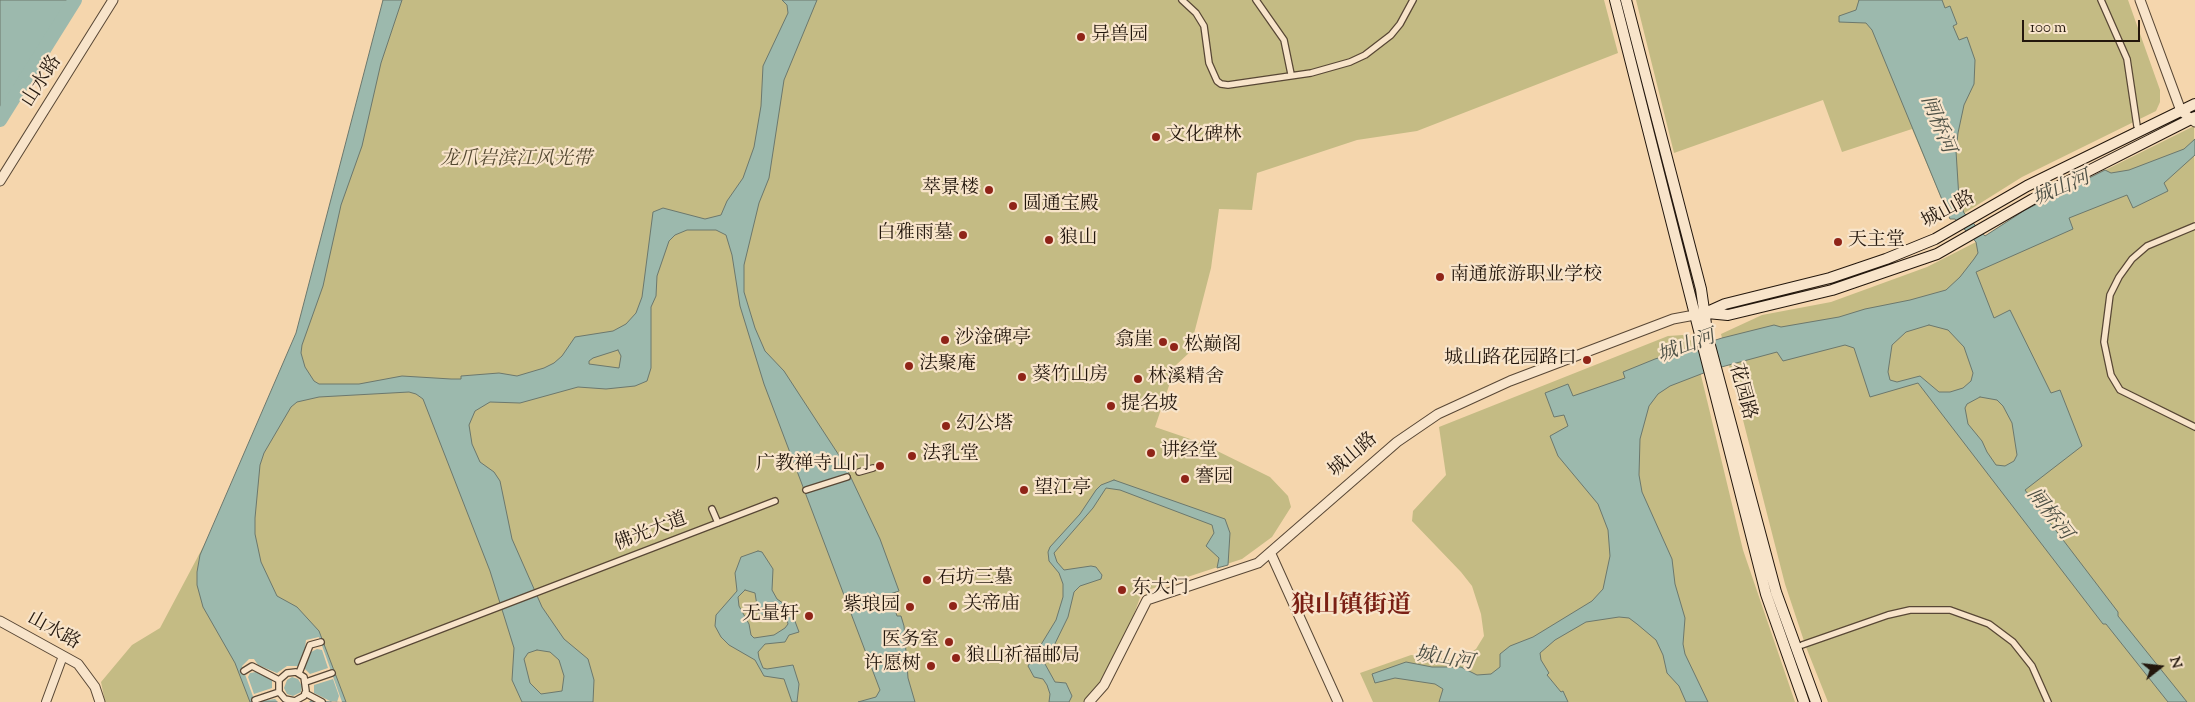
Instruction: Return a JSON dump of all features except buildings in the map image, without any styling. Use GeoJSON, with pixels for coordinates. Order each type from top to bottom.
{"type":"FeatureCollection","features":[{"type":"Feature","properties":{"kind":"main road","name":"花园路"},"geometry":{"type":"LineString","coordinates":[[1615,0],[1693,315],[1704,339],[1776,592],[1816,702]]}},
{"type":"Feature","properties":{"kind":"main road","name":"花园路"},"geometry":{"type":"LineString","coordinates":[[1626,0],[1705,313],[1704,339]]}},
{"type":"Feature","properties":{"kind":"main road","name":"城山路"},"geometry":{"type":"LineString","coordinates":[[1705,313],[1725,304],[1830,278],[1886,259],[1960,226],[2027,186],[2195,104]]}},
{"type":"Feature","properties":{"kind":"main road","name":"城山路"},"geometry":{"type":"LineString","coordinates":[[1705,313],[1728,315],[1832,290],[1937,254],[2033,199],[2194,120]]}},
{"type":"Feature","properties":{"kind":"main road","name":"花园路"},"geometry":{"type":"LineString","coordinates":[[1713,372],[1766,594],[1804,702]]}},
{"type":"Feature","properties":{"kind":"street","name":"山水路"},"geometry":{"type":"LineString","coordinates":[[0,181],[113,0]]}},
{"type":"Feature","properties":{"kind":"street"},"geometry":{"type":"LineString","coordinates":[[1182,0],[1196,13],[1204,26],[1210,62],[1217,81],[1221,84],[1332,68],[1365,55],[1391,35],[1400,24],[1413,0]]}},
{"type":"Feature","properties":{"kind":"street"},"geometry":{"type":"LineString","coordinates":[[1256,0],[1284,40],[1291,74]]}},
{"type":"Feature","properties":{"kind":"street"},"geometry":{"type":"LineString","coordinates":[[2101,0],[2127,58],[2137,126]]}},
{"type":"Feature","properties":{"kind":"street"},"geometry":{"type":"LineString","coordinates":[[2140,0],[2181,111],[2194,120]]}},
{"type":"Feature","properties":{"kind":"street"},"geometry":{"type":"LineString","coordinates":[[2195,226],[2147,246],[2132,259],[2113,286],[2110,295],[2104,342],[2111,375],[2120,390],[2195,427]]}},
{"type":"Feature","properties":{"kind":"street","name":"城山路"},"geometry":{"type":"LineString","coordinates":[[1089,702],[1104,685],[1146,600],[1258,563],[1271,554],[1358,474],[1397,442],[1438,414],[1510,381],[1673,320],[1705,313]]}},
{"type":"Feature","properties":{"kind":"street"},"geometry":{"type":"LineString","coordinates":[[860,472],[872,468]]}},
{"type":"Feature","properties":{"kind":"street"},"geometry":{"type":"LineString","coordinates":[[806,490],[848,477]]}},
{"type":"Feature","properties":{"kind":"street","name":"佛光大道"},"geometry":{"type":"LineString","coordinates":[[358,661],[775,501]]}},
{"type":"Feature","properties":{"kind":"street"},"geometry":{"type":"LineString","coordinates":[[712,509],[718,523]]}},
{"type":"Feature","properties":{"kind":"street"},"geometry":{"type":"LineString","coordinates":[[1271,554],[1338,702]]}},
{"type":"Feature","properties":{"kind":"street"},"geometry":{"type":"LineString","coordinates":[[1802,645],[1888,615],[1910,610],[1950,610],[1989,624],[2014,642],[2032,666],[2048,702]]}},
{"type":"Feature","properties":{"kind":"street","name":"山水路"},"geometry":{"type":"LineString","coordinates":[[0,621],[78,664],[95,687],[100,702]]}},
{"type":"Feature","properties":{"kind":"street"},"geometry":{"type":"LineString","coordinates":[[299,673],[310,645],[321,642]]}},
{"type":"Feature","properties":{"kind":"street"},"geometry":{"type":"LineString","coordinates":[[46,702],[62,656]]}},
{"type":"Feature","properties":{"kind":"street"},"geometry":{"type":"LineString","coordinates":[[244,671],[252,666],[279,680]]}},
{"type":"Feature","properties":{"kind":"street"},"geometry":{"type":"LineString","coordinates":[[287,673],[299,673],[306,682],[305,693],[300,699],[287,701],[279,692],[279,680],[287,673]]}},
{"type":"Feature","properties":{"kind":"street"},"geometry":{"type":"LineString","coordinates":[[306,682],[332,673]]}},
{"type":"Feature","properties":{"kind":"street"},"geometry":{"type":"LineString","coordinates":[[255,700],[279,692]]}},
{"type":"Feature","properties":{"kind":"street"},"geometry":{"type":"LineString","coordinates":[[305,693],[322,702]]}},
{"type":"Feature","properties":{"kind":"green space","name":"龙爪岩滨江风光带"},"geometry":{"type":"Polygon","coordinates":[[[391,0],[1604,0],[1618,53],[1417,131],[1357,140],[1257,173],[1252,210],[1219,209],[1211,268],[1189,353],[1176,365],[1155,427],[1199,442],[1270,477],[1288,496],[1291,507],[1272,537],[1242,559],[1142,592],[1128,631],[1100,684],[1085,702],[105,702],[101,682],[132,645],[160,628],[281,400],[391,0]]]}},
{"type":"Feature","properties":{"kind":"green space"},"geometry":{"type":"Polygon","coordinates":[[[1636,0],[2128,0],[2160,90],[2160,102],[2156,111],[2022,177],[1955,219],[1950,219],[1912,129],[1842,152],[1823,100],[1674,153],[1636,0]]]}},
{"type":"Feature","properties":{"kind":"green space"},"geometry":{"type":"Polygon","coordinates":[[[2194,126],[2195,702],[1828,702],[1806,647],[1785,584],[1721,334],[1762,315],[1831,302],[1927,267],[1976,242],[2025,210],[2194,126]]]}},
{"type":"Feature","properties":{"kind":"green space"},"geometry":{"type":"Polygon","coordinates":[[[1683,335],[1693,342],[1743,550],[1795,702],[1373,702],[1360,673],[1411,655],[1459,660],[1476,649],[1484,636],[1481,614],[1472,586],[1412,521],[1413,511],[1446,475],[1439,427],[1668,336],[1683,335]]]}},
{"type":"Feature","properties":{"kind":"water"},"geometry":{"type":"Polygon","coordinates":[[[0,0],[75,0],[0,120],[0,0]]]}},
{"type":"Feature","properties":{"kind":"water"},"geometry":{"type":"Polygon","coordinates":[[[383,0],[402,0],[381,63],[362,146],[341,205],[323,286],[302,345],[301,353],[305,367],[314,381],[319,384],[359,384],[402,376],[461,379],[461,376],[499,373],[517,376],[554,363],[562,356],[575,337],[613,331],[626,324],[636,313],[642,297],[653,212],[663,208],[705,219],[721,215],[727,201],[743,178],[754,147],[761,106],[763,66],[788,13],[787,5],[782,0],[817,0],[784,80],[769,178],[759,203],[744,265],[744,292],[755,328],[765,351],[784,371],[844,463],[880,539],[899,591],[890,594],[897,616],[901,616],[904,626],[908,678],[915,702],[858,702],[876,697],[880,690],[764,384],[740,306],[732,255],[726,235],[716,230],[687,230],[675,235],[669,241],[657,276],[656,296],[651,307],[651,368],[647,381],[635,386],[606,389],[578,387],[520,403],[490,402],[475,411],[469,425],[472,444],[480,462],[494,472],[500,481],[512,539],[542,607],[564,639],[588,659],[594,680],[593,702],[522,702],[512,680],[514,648],[490,571],[423,399],[409,392],[319,397],[297,402],[291,407],[264,453],[260,465],[255,518],[255,534],[261,562],[277,596],[297,607],[319,631],[346,702],[250,702],[235,663],[203,607],[197,585],[197,572],[200,555],[296,333],[383,0]],[[618,350],[593,358],[589,361],[589,364],[619,368],[621,356],[618,350]],[[537,650],[528,653],[524,659],[530,683],[541,694],[562,691],[564,676],[559,660],[550,652],[537,650]]]}},
{"type":"Feature","properties":{"kind":"water","name":"闸桥河"},"geometry":{"type":"Polygon","coordinates":[[[1859,0],[1942,0],[1945,8],[1950,6],[1957,24],[1953,26],[1959,40],[1967,37],[1975,60],[1974,84],[1964,105],[1958,133],[1956,151],[1959,199],[1964,213],[1985,236],[2025,210],[2105,170],[2111,173],[2129,170],[2184,149],[2195,139],[2195,155],[2164,183],[2168,191],[2133,208],[2127,195],[2069,218],[2073,229],[1976,272],[1994,318],[2010,310],[2051,393],[2060,390],[2082,446],[2025,490],[2118,612],[2118,616],[2187,702],[2168,702],[2106,624],[2103,624],[1918,383],[1870,397],[1854,348],[1845,345],[1783,361],[1777,352],[1714,369],[1670,386],[1658,394],[1649,406],[1640,439],[1639,475],[1642,492],[1672,559],[1675,584],[1685,618],[1683,644],[1685,654],[1708,702],[1686,702],[1679,686],[1667,673],[1663,655],[1656,640],[1629,618],[1619,617],[1586,622],[1555,640],[1540,653],[1541,660],[1549,673],[1547,675],[1561,692],[1563,691],[1568,702],[1439,702],[1443,689],[1435,684],[1395,678],[1375,683],[1372,674],[1406,662],[1432,667],[1461,667],[1477,675],[1491,674],[1500,667],[1500,654],[1510,646],[1533,637],[1592,601],[1603,589],[1610,556],[1608,530],[1598,504],[1558,456],[1550,436],[1568,426],[1564,415],[1554,417],[1545,393],[1568,384],[1573,396],[1625,378],[1623,372],[1655,359],[1722,338],[1774,325],[1781,327],[1839,317],[1946,290],[1960,277],[1974,259],[1978,253],[1976,242],[1955,219],[1950,219],[1872,30],[1866,23],[1839,22],[1839,16],[1856,10],[1859,0]],[[1929,325],[1906,332],[1892,345],[1888,372],[1890,380],[1897,382],[1920,376],[1939,392],[1950,392],[1963,388],[1971,381],[1973,373],[1964,347],[1948,330],[1929,325]],[[1980,397],[1967,404],[1965,408],[1968,424],[1982,441],[1996,465],[2005,466],[2014,461],[2017,455],[2012,423],[2003,406],[1997,400],[1980,397]]]}},
{"type":"Feature","properties":{"kind":"water"},"geometry":{"type":"Polygon","coordinates":[[[1114,480],[1225,519],[1230,533],[1228,565],[1217,568],[1219,558],[1206,546],[1214,533],[1212,525],[1120,490],[1106,488],[1093,508],[1054,553],[1057,562],[1064,570],[1091,566],[1096,567],[1102,575],[1101,579],[1080,586],[1074,592],[1068,617],[1045,664],[1055,682],[1066,683],[1072,696],[1069,702],[1049,702],[1050,694],[1047,685],[1043,679],[1034,677],[1028,666],[1056,620],[1063,597],[1063,584],[1059,573],[1049,561],[1048,552],[1050,547],[1080,514],[1096,490],[1101,485],[1114,480]]]}},
{"type":"Feature","properties":{"kind":"water"},"geometry":{"type":"Polygon","coordinates":[[[758,551],[762,552],[773,569],[772,590],[777,599],[790,608],[799,632],[789,635],[785,642],[765,644],[758,652],[763,668],[793,665],[799,684],[797,702],[792,702],[784,679],[764,676],[755,660],[729,645],[721,637],[715,626],[716,615],[737,591],[735,573],[741,557],[758,551]],[[745,590],[738,597],[739,606],[749,624],[751,635],[754,638],[774,635],[785,628],[788,624],[785,612],[778,609],[771,615],[760,615],[755,593],[745,590]]]}},
{"type":"Feature","properties":{"kind":"pier"},"geometry":{"type":"Polygon","coordinates":[[[319,637],[342,702],[337,702],[339,696],[333,679],[314,685],[314,693],[331,701],[278,702],[275,699],[255,702],[242,666],[249,659],[254,659],[258,665],[277,673],[287,666],[298,666],[306,640],[319,637]],[[317,649],[311,652],[304,668],[310,674],[328,668],[322,650],[317,649]],[[256,672],[250,673],[248,677],[254,694],[272,688],[272,680],[256,672]],[[292,677],[287,680],[284,688],[287,694],[293,696],[301,692],[302,686],[298,679],[292,677]]]}},
{"type":"Feature","properties":{"kind":"waterway"},"geometry":{"type":"LineString","coordinates":[[0,120],[75,0]]}},
{"type":"Feature","properties":{"kind":"place","name":"异兽园"},"geometry":{"type":"Point","coordinates":[1081,37]}},
{"type":"Feature","properties":{"kind":"place","name":"文化碑林"},"geometry":{"type":"Point","coordinates":[1156,137]}},
{"type":"Feature","properties":{"kind":"place","name":"萃景楼"},"geometry":{"type":"Point","coordinates":[989,190]}},
{"type":"Feature","properties":{"kind":"place","name":"圆通宝殿"},"geometry":{"type":"Point","coordinates":[1013,206]}},
{"type":"Feature","properties":{"kind":"place","name":"白雅雨墓"},"geometry":{"type":"Point","coordinates":[963,235]}},
{"type":"Feature","properties":{"kind":"place","name":"狼山"},"geometry":{"type":"Point","coordinates":[1049,240]}},
{"type":"Feature","properties":{"kind":"place","name":"天主堂"},"geometry":{"type":"Point","coordinates":[1838,242]}},
{"type":"Feature","properties":{"kind":"place","name":"南通旅游职业学校"},"geometry":{"type":"Point","coordinates":[1440,277]}},
{"type":"Feature","properties":{"kind":"place","name":"沙淦碑亭"},"geometry":{"type":"Point","coordinates":[945,340]}},
{"type":"Feature","properties":{"kind":"place","name":"翕崖"},"geometry":{"type":"Point","coordinates":[1163,342]}},
{"type":"Feature","properties":{"kind":"place","name":"松巅阁"},"geometry":{"type":"Point","coordinates":[1174,347]}},
{"type":"Feature","properties":{"kind":"place","name":"城山路花园路口"},"geometry":{"type":"Point","coordinates":[1587,360]}},
{"type":"Feature","properties":{"kind":"place","name":"法聚庵"},"geometry":{"type":"Point","coordinates":[909,366]}},
{"type":"Feature","properties":{"kind":"place","name":"葵竹山房"},"geometry":{"type":"Point","coordinates":[1022,377]}},
{"type":"Feature","properties":{"kind":"place","name":"林溪精舍"},"geometry":{"type":"Point","coordinates":[1138,379]}},
{"type":"Feature","properties":{"kind":"place","name":"提名坡"},"geometry":{"type":"Point","coordinates":[1111,406]}},
{"type":"Feature","properties":{"kind":"place","name":"幻公塔"},"geometry":{"type":"Point","coordinates":[946,426]}},
{"type":"Feature","properties":{"kind":"place","name":"讲经堂"},"geometry":{"type":"Point","coordinates":[1151,453]}},
{"type":"Feature","properties":{"kind":"place","name":"法乳堂"},"geometry":{"type":"Point","coordinates":[912,456]}},
{"type":"Feature","properties":{"kind":"place","name":"广教禅寺山门"},"geometry":{"type":"Point","coordinates":[880,466]}},
{"type":"Feature","properties":{"kind":"place","name":"謇园"},"geometry":{"type":"Point","coordinates":[1185,479]}},
{"type":"Feature","properties":{"kind":"place","name":"望江亭"},"geometry":{"type":"Point","coordinates":[1024,490]}},
{"type":"Feature","properties":{"kind":"place","name":"石坊三墓"},"geometry":{"type":"Point","coordinates":[927,580]}},
{"type":"Feature","properties":{"kind":"place","name":"东大门"},"geometry":{"type":"Point","coordinates":[1122,590]}},
{"type":"Feature","properties":{"kind":"place","name":"关帝庙"},"geometry":{"type":"Point","coordinates":[953,606]}},
{"type":"Feature","properties":{"kind":"place","name":"紫琅园"},"geometry":{"type":"Point","coordinates":[910,607]}},
{"type":"Feature","properties":{"kind":"place","name":"无量轩"},"geometry":{"type":"Point","coordinates":[809,616]}},
{"type":"Feature","properties":{"kind":"place","name":"医务室"},"geometry":{"type":"Point","coordinates":[949,642]}},
{"type":"Feature","properties":{"kind":"place","name":"狼山祈福邮局"},"geometry":{"type":"Point","coordinates":[956,658]}},
{"type":"Feature","properties":{"kind":"place","name":"许愿树"},"geometry":{"type":"Point","coordinates":[931,666]}},
{"type":"Feature","properties":{"kind":"district","name":"狼山镇街道"},"geometry":{"type":"Point","coordinates":[1351,608]}},
{"type":"Feature","properties":{"kind":"water label","name":"城山河"},"geometry":{"type":"Point","coordinates":[2062,190]}},
{"type":"Feature","properties":{"kind":"water label","name":"城山河"},"geometry":{"type":"Point","coordinates":[1687,348]}},
{"type":"Feature","properties":{"kind":"water label","name":"城山河"},"geometry":{"type":"Point","coordinates":[1444,660]}}]}
